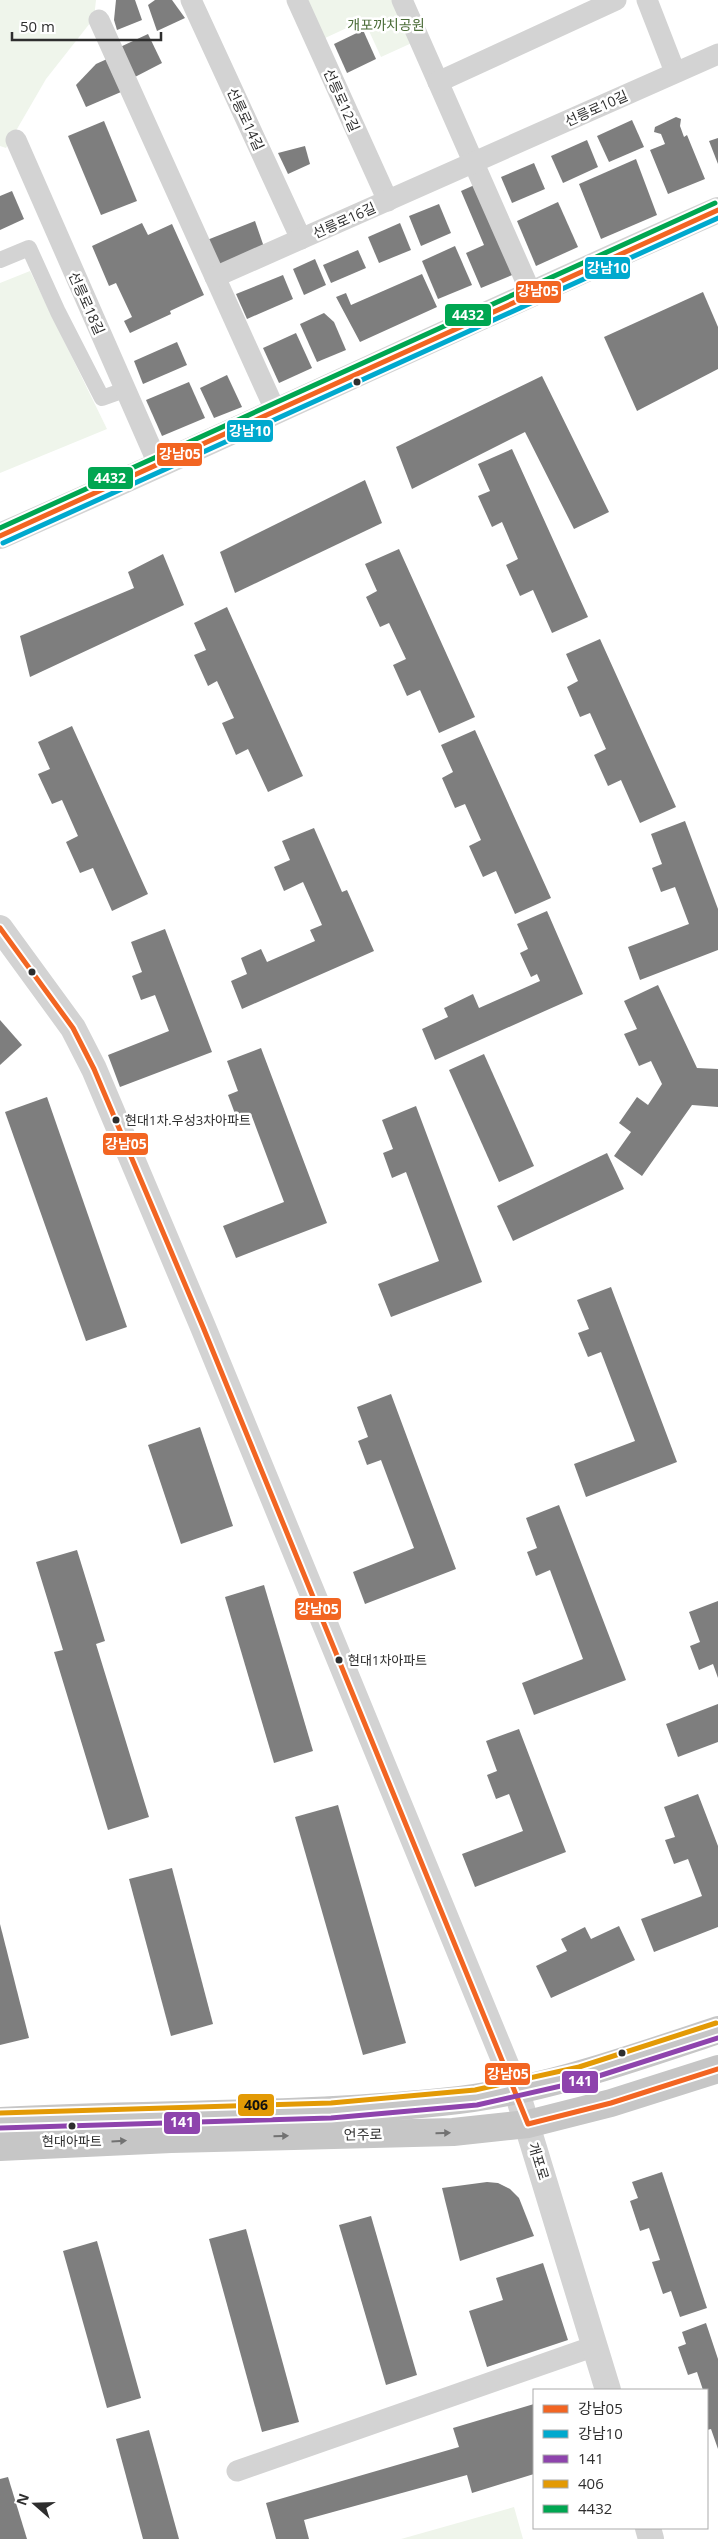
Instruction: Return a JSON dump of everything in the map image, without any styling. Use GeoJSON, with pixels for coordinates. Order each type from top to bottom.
{"type":"FeatureCollection","features":[{"type":"Feature","properties":{"kind":"main road","name":"언주로"},"geometry":{"type":"LineString","coordinates":[[0,2121],[76,2117],[261,2113],[423,2104],[516,2090],[602,2068],[718,2030]]}},
{"type":"Feature","properties":{"kind":"main road","name":"언주로"},"geometry":{"type":"LineString","coordinates":[[0,2147],[171,2139],[453,2132],[528,2124],[611,2103],[718,2069]]}},
{"type":"Feature","properties":{"kind":"street","name":"선릉로14길"},"geometry":{"type":"LineString","coordinates":[[191,0],[301,239]]}},
{"type":"Feature","properties":{"kind":"street","name":"선릉로12길"},"geometry":{"type":"LineString","coordinates":[[297,0],[388,201]]}},
{"type":"Feature","properties":{"kind":"street"},"geometry":{"type":"LineString","coordinates":[[402,0],[531,293]]}},
{"type":"Feature","properties":{"kind":"street"},"geometry":{"type":"LineString","coordinates":[[438,82],[616,0]]}},
{"type":"Feature","properties":{"kind":"street"},"geometry":{"type":"LineString","coordinates":[[647,0],[675,72]]}},
{"type":"Feature","properties":{"kind":"street"},"geometry":{"type":"LineString","coordinates":[[99,20],[276,412]]}},
{"type":"Feature","properties":{"kind":"street","name":"선릉로10길"},"geometry":{"type":"LineString","coordinates":[[474,163],[718,54]]}},
{"type":"Feature","properties":{"kind":"street","name":"선릉로18길"},"geometry":{"type":"LineString","coordinates":[[16,140],[158,466]]}},
{"type":"Feature","properties":{"kind":"street","name":"선릉로16길"},"geometry":{"type":"LineString","coordinates":[[215,277],[474,163]]}},
{"type":"Feature","properties":{"kind":"street"},"geometry":{"type":"LineString","coordinates":[[0,536],[158,466],[531,293],[718,210]]}},
{"type":"Feature","properties":{"kind":"street"},"geometry":{"type":"LineString","coordinates":[[0,260],[29,248],[58,312],[102,398],[116,393]]}},
{"type":"Feature","properties":{"kind":"street","name":"개포로"},"geometry":{"type":"LineString","coordinates":[[0,928],[73,1028],[94,1070],[203,1327],[516,2090],[528,2124],[608,2389]]}},
{"type":"Feature","properties":{"kind":"street"},"geometry":{"type":"LineString","coordinates":[[237,2471],[595,2346]]}},
{"type":"Feature","properties":{"kind":"green space"},"geometry":{"type":"Polygon","coordinates":[[[0,0],[96,0],[94,18],[46,79],[6,148],[0,146],[0,0]]]}},
{"type":"Feature","properties":{"kind":"green space","name":"개포까치공원"},"geometry":{"type":"Polygon","coordinates":[[[306,0],[395,0],[414,42],[381,57],[364,20],[323,39],[306,0]]]}},
{"type":"Feature","properties":{"kind":"green space"},"geometry":{"type":"Polygon","coordinates":[[[30,271],[107,429],[0,473],[0,283],[30,271]]]}},
{"type":"Feature","properties":{"kind":"green space"},"geometry":{"type":"Polygon","coordinates":[[[514,2507],[523,2539],[401,2539],[514,2507]]]}},
{"type":"Feature","properties":{"kind":"building"},"geometry":{"type":"Polygon","coordinates":[[[116,0],[135,0],[142,20],[117,30],[114,20],[116,0]]]}},
{"type":"Feature","properties":{"kind":"building"},"geometry":{"type":"Polygon","coordinates":[[[155,0],[172,0],[185,18],[157,31],[148,5],[155,0]]]}},
{"type":"Feature","properties":{"kind":"building"},"geometry":{"type":"Polygon","coordinates":[[[363,30],[376,59],[347,73],[334,44],[363,30]]]}},
{"type":"Feature","properties":{"kind":"building"},"geometry":{"type":"Polygon","coordinates":[[[148,34],[162,63],[133,78],[118,48],[148,34]]]}},
{"type":"Feature","properties":{"kind":"building"},"geometry":{"type":"Polygon","coordinates":[[[107,59],[121,92],[86,107],[76,85],[96,64],[107,59]]]}},
{"type":"Feature","properties":{"kind":"building"},"geometry":{"type":"Polygon","coordinates":[[[676,117],[681,119],[680,126],[684,137],[687,135],[705,179],[668,194],[650,150],[665,144],[661,134],[654,132],[655,127],[676,117]]]}},
{"type":"Feature","properties":{"kind":"building"},"geometry":{"type":"Polygon","coordinates":[[[632,120],[644,147],[609,162],[597,136],[632,120]]]}},
{"type":"Feature","properties":{"kind":"building"},"geometry":{"type":"Polygon","coordinates":[[[104,121],[137,201],[101,215],[68,136],[104,121]]]}},
{"type":"Feature","properties":{"kind":"building"},"geometry":{"type":"Polygon","coordinates":[[[718,138],[718,164],[709,141],[718,138]]]}},
{"type":"Feature","properties":{"kind":"building"},"geometry":{"type":"Polygon","coordinates":[[[587,140],[598,167],[563,183],[551,156],[587,140]]]}},
{"type":"Feature","properties":{"kind":"building"},"geometry":{"type":"Polygon","coordinates":[[[305,146],[310,164],[288,174],[278,153],[305,146]]]}},
{"type":"Feature","properties":{"kind":"building"},"geometry":{"type":"Polygon","coordinates":[[[636,159],[657,215],[601,239],[579,184],[636,159]]]}},
{"type":"Feature","properties":{"kind":"building"},"geometry":{"type":"Polygon","coordinates":[[[534,163],[545,189],[512,203],[501,177],[534,163]]]}},
{"type":"Feature","properties":{"kind":"building"},"geometry":{"type":"Polygon","coordinates":[[[479,183],[517,273],[481,288],[466,253],[484,245],[461,191],[479,183]]]}},
{"type":"Feature","properties":{"kind":"building"},"geometry":{"type":"Polygon","coordinates":[[[12,191],[24,219],[0,230],[0,196],[12,191]]]}},
{"type":"Feature","properties":{"kind":"building"},"geometry":{"type":"Polygon","coordinates":[[[558,202],[578,247],[536,266],[517,221],[558,202]]]}},
{"type":"Feature","properties":{"kind":"building"},"geometry":{"type":"Polygon","coordinates":[[[439,204],[451,233],[421,246],[409,216],[439,204]]]}},
{"type":"Feature","properties":{"kind":"building"},"geometry":{"type":"Polygon","coordinates":[[[255,221],[264,247],[214,267],[202,242],[255,221]]]}},
{"type":"Feature","properties":{"kind":"building"},"geometry":{"type":"Polygon","coordinates":[[[142,223],[148,235],[172,224],[204,295],[170,311],[171,314],[130,333],[124,321],[132,317],[116,283],[109,286],[92,246],[142,223]]]}},
{"type":"Feature","properties":{"kind":"building"},"geometry":{"type":"Polygon","coordinates":[[[400,223],[411,250],[379,263],[368,237],[400,223]]]}},
{"type":"Feature","properties":{"kind":"building"},"geometry":{"type":"Polygon","coordinates":[[[455,246],[472,285],[438,299],[422,261],[455,246]]]}},
{"type":"Feature","properties":{"kind":"building"},"geometry":{"type":"Polygon","coordinates":[[[358,250],[366,268],[331,283],[323,265],[358,250]]]}},
{"type":"Feature","properties":{"kind":"building"},"geometry":{"type":"Polygon","coordinates":[[[315,259],[326,285],[304,295],[293,269],[315,259]]]}},
{"type":"Feature","properties":{"kind":"building"},"geometry":{"type":"Polygon","coordinates":[[[422,274],[437,307],[360,342],[336,297],[346,293],[351,305],[422,274]]]}},
{"type":"Feature","properties":{"kind":"building"},"geometry":{"type":"Polygon","coordinates":[[[283,275],[293,299],[247,319],[236,294],[283,275]]]}},
{"type":"Feature","properties":{"kind":"building"},"geometry":{"type":"Polygon","coordinates":[[[703,292],[718,327],[718,369],[637,411],[604,337],[703,292]]]}},
{"type":"Feature","properties":{"kind":"building"},"geometry":{"type":"Polygon","coordinates":[[[324,313],[334,322],[346,350],[317,362],[300,324],[324,313]]]}},
{"type":"Feature","properties":{"kind":"building"},"geometry":{"type":"Polygon","coordinates":[[[296,333],[312,368],[279,383],[263,348],[296,333]]]}},
{"type":"Feature","properties":{"kind":"building"},"geometry":{"type":"Polygon","coordinates":[[[177,342],[187,365],[143,384],[134,361],[177,342]]]}},
{"type":"Feature","properties":{"kind":"building"},"geometry":{"type":"Polygon","coordinates":[[[227,375],[242,407],[214,418],[200,388],[227,375]]]}},
{"type":"Feature","properties":{"kind":"building"},"geometry":{"type":"Polygon","coordinates":[[[542,376],[609,512],[574,529],[525,432],[412,489],[396,447],[542,376]]]}},
{"type":"Feature","properties":{"kind":"building"},"geometry":{"type":"Polygon","coordinates":[[[189,382],[205,418],[162,436],[146,400],[189,382]]]}},
{"type":"Feature","properties":{"kind":"building"},"geometry":{"type":"Polygon","coordinates":[[[512,449],[588,617],[552,633],[533,590],[520,596],[506,565],[518,559],[502,522],[492,527],[478,496],[490,491],[478,464],[512,449]]]}},
{"type":"Feature","properties":{"kind":"building"},"geometry":{"type":"Polygon","coordinates":[[[365,480],[382,523],[235,593],[220,552],[365,480]]]}},
{"type":"Feature","properties":{"kind":"building"},"geometry":{"type":"Polygon","coordinates":[[[399,549],[475,717],[439,733],[420,690],[407,696],[393,665],[406,659],[389,623],[380,627],[366,597],[377,591],[365,564],[399,549]]]}},
{"type":"Feature","properties":{"kind":"building"},"geometry":{"type":"Polygon","coordinates":[[[163,554],[184,605],[30,677],[20,636],[134,588],[128,572],[163,554]]]}},
{"type":"Feature","properties":{"kind":"building"},"geometry":{"type":"Polygon","coordinates":[[[227,607],[303,776],[268,792],[248,749],[236,755],[222,723],[234,718],[217,681],[208,686],[194,655],[206,650],[194,623],[227,607]]]}},
{"type":"Feature","properties":{"kind":"building"},"geometry":{"type":"Polygon","coordinates":[[[600,639],[676,807],[640,823],[621,780],[608,786],[594,755],[606,749],[590,713],[580,717],[567,687],[578,681],[566,654],[600,639]]]}},
{"type":"Feature","properties":{"kind":"building"},"geometry":{"type":"Polygon","coordinates":[[[72,726],[148,894],[112,911],[93,868],[80,873],[66,842],[78,836],[62,800],[52,804],[38,774],[50,769],[38,742],[72,726]]]}},
{"type":"Feature","properties":{"kind":"building"},"geometry":{"type":"Polygon","coordinates":[[[475,730],[551,898],[515,914],[496,871],[483,877],[469,846],[481,840],[465,804],[455,808],[442,778],[453,772],[441,745],[475,730]]]}},
{"type":"Feature","properties":{"kind":"building"},"geometry":{"type":"Polygon","coordinates":[[[685,821],[718,909],[718,950],[640,980],[628,947],[689,924],[675,887],[661,892],[652,868],[662,864],[651,834],[685,821]]]}},
{"type":"Feature","properties":{"kind":"building"},"geometry":{"type":"Polygon","coordinates":[[[314,828],[342,892],[347,890],[374,951],[242,1009],[231,981],[247,974],[241,958],[261,949],[267,962],[315,941],[310,930],[322,925],[303,882],[284,891],[274,867],[290,860],[282,841],[314,828]]]}},
{"type":"Feature","properties":{"kind":"building"},"geometry":{"type":"Polygon","coordinates":[[[547,911],[583,994],[435,1060],[422,1029],[448,1017],[444,1008],[473,994],[479,1008],[540,981],[537,974],[531,977],[520,953],[528,949],[517,924],[547,911]]]}},
{"type":"Feature","properties":{"kind":"building"},"geometry":{"type":"Polygon","coordinates":[[[165,929],[212,1052],[120,1087],[108,1055],[169,1031],[155,995],[141,1000],[132,976],[142,972],[131,942],[165,929]]]}},
{"type":"Feature","properties":{"kind":"building"},"geometry":{"type":"Polygon","coordinates":[[[658,985],[697,1068],[718,1069],[718,1107],[692,1105],[642,1176],[614,1156],[631,1132],[619,1123],[637,1097],[648,1105],[662,1084],[651,1061],[639,1066],[624,1034],[637,1029],[624,1001],[658,985]]]}},
{"type":"Feature","properties":{"kind":"building"},"geometry":{"type":"Polygon","coordinates":[[[0,1020],[22,1045],[0,1065],[0,1020]]]}},
{"type":"Feature","properties":{"kind":"building"},"geometry":{"type":"Polygon","coordinates":[[[261,1048],[327,1223],[236,1258],[223,1226],[284,1202],[251,1114],[237,1119],[228,1095],[238,1091],[227,1061],[261,1048]]]}},
{"type":"Feature","properties":{"kind":"building"},"geometry":{"type":"Polygon","coordinates":[[[484,1054],[534,1166],[499,1182],[449,1070],[484,1054]]]}},
{"type":"Feature","properties":{"kind":"building"},"geometry":{"type":"Polygon","coordinates":[[[47,1097],[127,1327],[86,1341],[5,1112],[47,1097]]]}},
{"type":"Feature","properties":{"kind":"building"},"geometry":{"type":"Polygon","coordinates":[[[416,1106],[482,1282],[391,1317],[378,1284],[439,1261],[406,1172],[392,1178],[383,1153],[393,1149],[382,1120],[416,1106]]]}},
{"type":"Feature","properties":{"kind":"building"},"geometry":{"type":"Polygon","coordinates":[[[607,1153],[624,1189],[513,1241],[497,1206],[607,1153]]]}},
{"type":"Feature","properties":{"kind":"building"},"geometry":{"type":"Polygon","coordinates":[[[611,1287],[677,1462],[586,1497],[574,1464],[635,1441],[601,1352],[588,1357],[578,1333],[589,1329],[577,1300],[611,1287]]]}},
{"type":"Feature","properties":{"kind":"building"},"geometry":{"type":"Polygon","coordinates":[[[391,1394],[456,1569],[365,1604],[353,1572],[414,1548],[381,1460],[367,1465],[358,1441],[368,1437],[357,1407],[391,1394]]]}},
{"type":"Feature","properties":{"kind":"building"},"geometry":{"type":"Polygon","coordinates":[[[200,1427],[233,1526],[181,1544],[148,1445],[200,1427]]]}},
{"type":"Feature","properties":{"kind":"building"},"geometry":{"type":"Polygon","coordinates":[[[559,1505],[626,1680],[534,1715],[522,1683],[583,1659],[550,1570],[536,1576],[527,1552],[537,1548],[526,1518],[559,1505]]]}},
{"type":"Feature","properties":{"kind":"building"},"geometry":{"type":"Polygon","coordinates":[[[77,1550],[105,1641],[96,1644],[149,1817],[108,1830],[54,1652],[63,1650],[36,1562],[77,1550]]]}},
{"type":"Feature","properties":{"kind":"building"},"geometry":{"type":"Polygon","coordinates":[[[264,1585],[313,1751],[274,1763],[225,1597],[264,1585]]]}},
{"type":"Feature","properties":{"kind":"building"},"geometry":{"type":"Polygon","coordinates":[[[718,1601],[718,1678],[713,1664],[699,1670],[690,1646],[700,1642],[689,1612],[718,1601]]]}},
{"type":"Feature","properties":{"kind":"building"},"geometry":{"type":"Polygon","coordinates":[[[718,1704],[718,1742],[678,1757],[666,1724],[718,1704]]]}},
{"type":"Feature","properties":{"kind":"building"},"geometry":{"type":"Polygon","coordinates":[[[519,1729],[566,1852],[475,1887],[462,1854],[523,1831],[509,1794],[496,1799],[487,1775],[497,1771],[486,1741],[519,1729]]]}},
{"type":"Feature","properties":{"kind":"building"},"geometry":{"type":"Polygon","coordinates":[[[698,1794],[718,1846],[718,1927],[654,1952],[641,1919],[702,1896],[688,1859],[674,1864],[665,1840],[675,1837],[664,1807],[698,1794]]]}},
{"type":"Feature","properties":{"kind":"building"},"geometry":{"type":"Polygon","coordinates":[[[338,1805],[406,2043],[363,2055],[295,1817],[338,1805]]]}},
{"type":"Feature","properties":{"kind":"building"},"geometry":{"type":"Polygon","coordinates":[[[172,1868],[213,2024],[171,2036],[129,1879],[172,1868]]]}},
{"type":"Feature","properties":{"kind":"building"},"geometry":{"type":"Polygon","coordinates":[[[0,1924],[29,2038],[0,2045],[0,1924]]]}},
{"type":"Feature","properties":{"kind":"building"},"geometry":{"type":"Polygon","coordinates":[[[619,1926],[635,1960],[551,1998],[536,1966],[567,1951],[561,1939],[585,1927],[591,1939],[619,1926]]]}},
{"type":"Feature","properties":{"kind":"building"},"geometry":{"type":"Polygon","coordinates":[[[662,2172],[707,2308],[680,2317],[671,2291],[663,2294],[652,2262],[660,2260],[649,2228],[640,2231],[630,2201],[638,2198],[632,2182],[662,2172]]]}},
{"type":"Feature","properties":{"kind":"building"},"geometry":{"type":"Polygon","coordinates":[[[487,2182],[498,2183],[510,2189],[519,2198],[534,2236],[460,2261],[442,2188],[487,2182]]]}},
{"type":"Feature","properties":{"kind":"building"},"geometry":{"type":"Polygon","coordinates":[[[371,2216],[417,2375],[386,2385],[339,2225],[371,2216]]]}},
{"type":"Feature","properties":{"kind":"building"},"geometry":{"type":"Polygon","coordinates":[[[246,2229],[299,2422],[262,2432],[209,2239],[246,2229]]]}},
{"type":"Feature","properties":{"kind":"building"},"geometry":{"type":"Polygon","coordinates":[[[97,2241],[141,2398],[107,2408],[63,2251],[97,2241]]]}},
{"type":"Feature","properties":{"kind":"building"},"geometry":{"type":"Polygon","coordinates":[[[543,2263],[568,2340],[487,2367],[469,2311],[503,2300],[496,2278],[543,2263]]]}},
{"type":"Feature","properties":{"kind":"building"},"geometry":{"type":"Polygon","coordinates":[[[706,2323],[718,2359],[718,2449],[711,2429],[708,2430],[708,2389],[703,2389],[697,2372],[688,2375],[678,2347],[686,2344],[682,2332],[706,2323]]]}},
{"type":"Feature","properties":{"kind":"building"},"geometry":{"type":"Polygon","coordinates":[[[533,2404],[533,2474],[472,2493],[467,2475],[304,2520],[309,2539],[276,2539],[266,2503],[459,2447],[453,2428],[533,2404]]]}},
{"type":"Feature","properties":{"kind":"building"},"geometry":{"type":"Polygon","coordinates":[[[149,2430],[179,2539],[143,2539],[116,2439],[149,2430]]]}},
{"type":"Feature","properties":{"kind":"building"},"geometry":{"type":"Polygon","coordinates":[[[8,2477],[27,2539],[0,2539],[0,2479],[8,2477]]]}},
{"type":"Feature","properties":{"kind":"transit line","name":"4432"},"geometry":{"type":"LineString","coordinates":[[0,528],[715,203]]}},
{"type":"Feature","properties":{"kind":"transit line","name":"강남05"},"geometry":{"type":"LineString","coordinates":[[0,536],[718,210]]}},
{"type":"Feature","properties":{"kind":"transit line","name":"강남10"},"geometry":{"type":"LineString","coordinates":[[3,543],[718,218]]}},
{"type":"Feature","properties":{"kind":"transit line","name":"강남05"},"geometry":{"type":"LineString","coordinates":[[0,928],[73,1028],[94,1069],[203,1327],[528,2124],[611,2103],[718,2069]]}},
{"type":"Feature","properties":{"kind":"transit line","name":"406"},"geometry":{"type":"LineString","coordinates":[[0,2113],[331,2103],[475,2090],[579,2067],[716,2023]]}},
{"type":"Feature","properties":{"kind":"transit line","name":"141"},"geometry":{"type":"LineString","coordinates":[[0,2128],[331,2118],[477,2105],[583,2081],[718,2038]]}},
{"type":"Feature","properties":{"kind":"place","name":"현대1차.우성3차아파트"},"geometry":{"type":"Point","coordinates":[116,1120]}},
{"type":"Feature","properties":{"kind":"place","name":"현대1차아파트"},"geometry":{"type":"Point","coordinates":[339,1660]}},
{"type":"Feature","properties":{"kind":"place","name":"현대아파트"},"geometry":{"type":"Point","coordinates":[72,2126]}}]}
